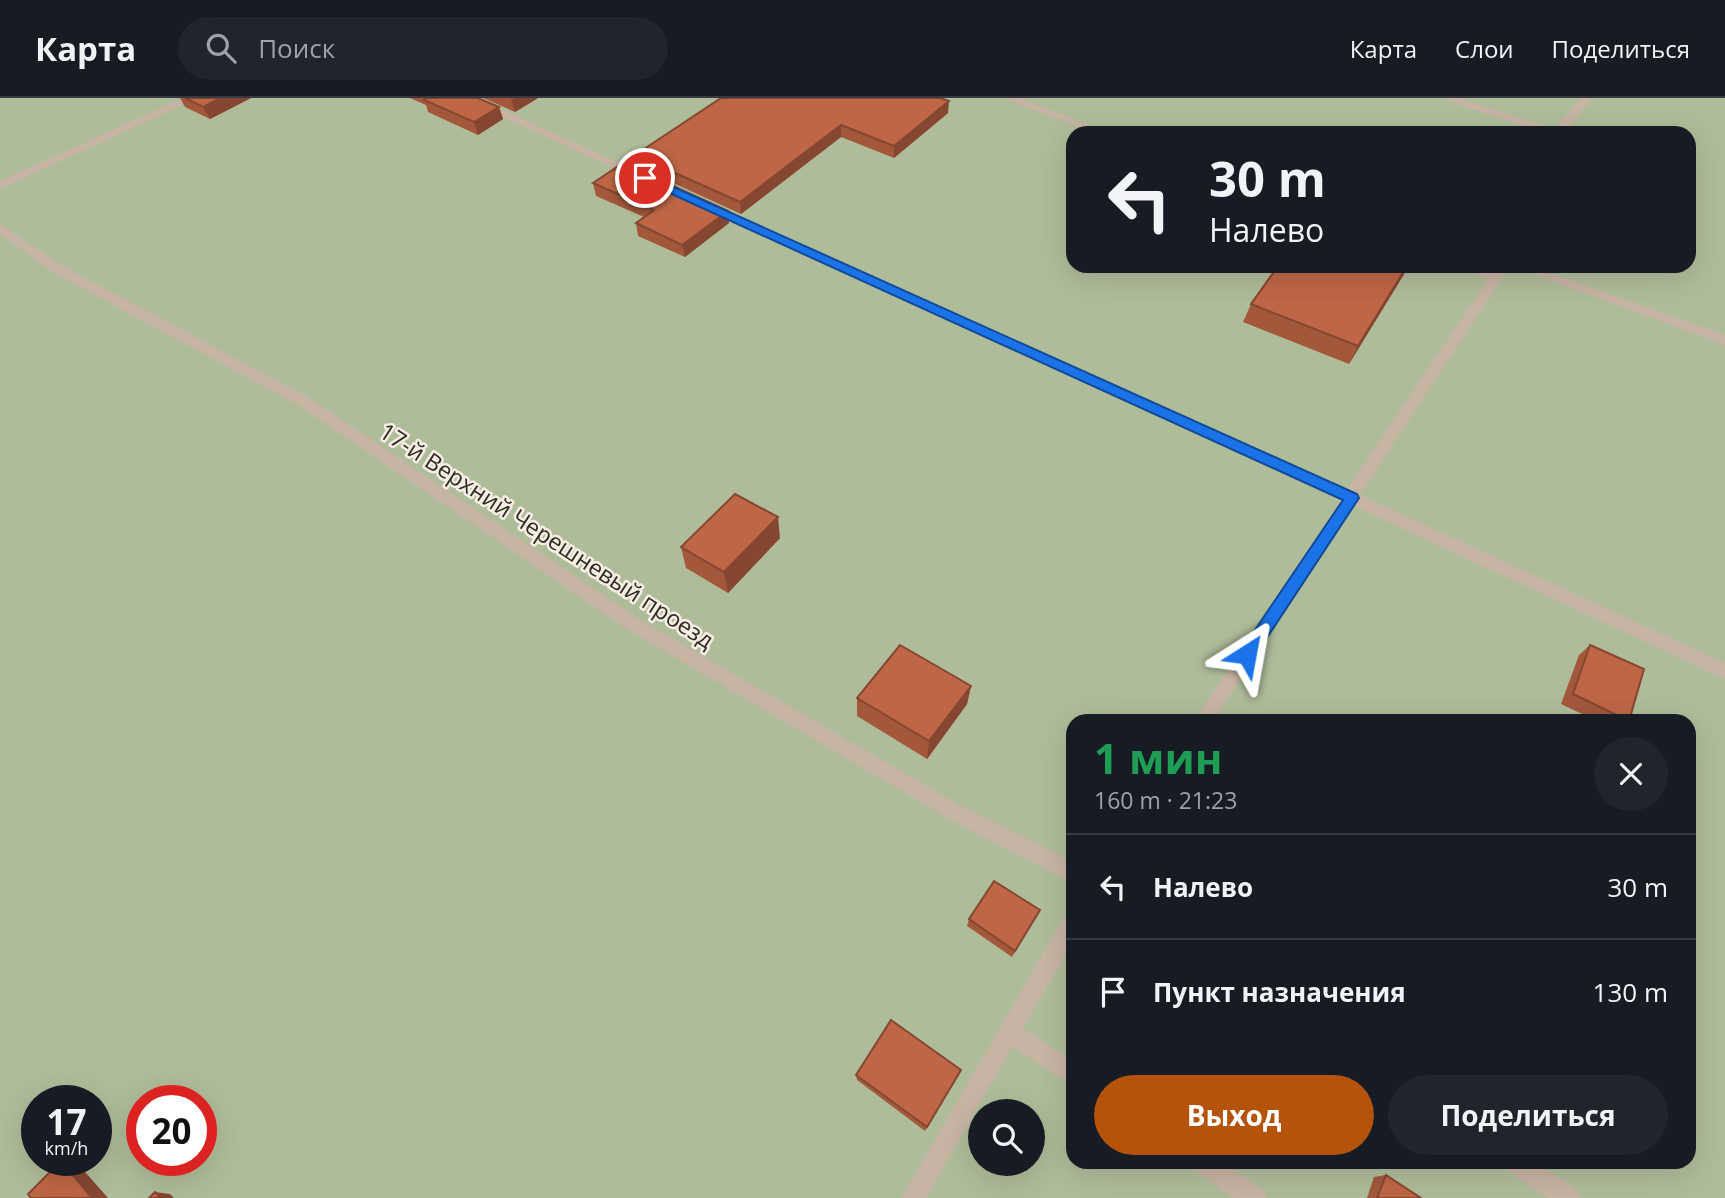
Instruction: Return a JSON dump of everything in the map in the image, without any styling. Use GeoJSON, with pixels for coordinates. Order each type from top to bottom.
{"type":"FeatureCollection","features":[{"type":"Feature","properties":{"kind":"lane"},"geometry":{"type":"LineString","coordinates":[[0,184],[192,98]]}},
{"type":"Feature","properties":{"kind":"lane"},"geometry":{"type":"LineString","coordinates":[[468,98],[657,184]]}},
{"type":"Feature","properties":{"kind":"lane"},"geometry":{"type":"LineString","coordinates":[[1010,98],[1084,126]]}},
{"type":"Feature","properties":{"kind":"lane"},"geometry":{"type":"LineString","coordinates":[[1447,98],[1534,126]]}},
{"type":"Feature","properties":{"kind":"lane"},"geometry":{"type":"LineString","coordinates":[[1562,126],[1587,98]]}},
{"type":"Feature","properties":{"kind":"lane"},"geometry":{"type":"LineString","coordinates":[[695,201],[1352,498],[1725,671]]}},
{"type":"Feature","properties":{"kind":"lane","name":"17-й Верхний Черешневый проезд"},"geometry":{"type":"LineString","coordinates":[[0,228],[56,268],[303,401],[634,624],[958,814],[1066,869]]}},
{"type":"Feature","properties":{"kind":"lane"},"geometry":{"type":"LineString","coordinates":[[1208,714],[1499,273]]}},
{"type":"Feature","properties":{"kind":"lane"},"geometry":{"type":"LineString","coordinates":[[1538,273],[1725,340]]}},
{"type":"Feature","properties":{"kind":"lane"},"geometry":{"type":"LineString","coordinates":[[913,1198],[1066,932]]}},
{"type":"Feature","properties":{"kind":"lane"},"geometry":{"type":"LineString","coordinates":[[1009,1032],[1066,1070]]}},
{"type":"Feature","properties":{"kind":"lane"},"geometry":{"type":"LineString","coordinates":[[1212,1169],[1255,1198]]}},
{"type":"Feature","properties":{"kind":"lane"},"geometry":{"type":"LineString","coordinates":[[1526,1169],[1569,1198]]}},
{"type":"Feature","properties":{"kind":"green space"},"geometry":{"type":"Polygon","coordinates":[[[0,98],[1725,98],[1725,1198],[0,1198],[0,98]]]}},
{"type":"Feature","properties":{"kind":"building"},"geometry":{"type":"Polygon","coordinates":[[[185,98],[221,98],[203,107],[185,98]]]}},
{"type":"Feature","properties":{"kind":"building"},"geometry":{"type":"Polygon","coordinates":[[[478,98],[499,107],[474,122],[424,100],[478,98]]]}},
{"type":"Feature","properties":{"kind":"building"},"geometry":{"type":"Polygon","coordinates":[[[721,98],[940,98],[949,101],[894,146],[841,125],[740,202],[635,155],[721,98]]]}},
{"type":"Feature","properties":{"kind":"building"},"geometry":{"type":"Polygon","coordinates":[[[623,163],[728,211],[682,245],[636,223],[654,210],[593,183],[623,163]]]}},
{"type":"Feature","properties":{"kind":"building"},"geometry":{"type":"Polygon","coordinates":[[[1273,273],[1403,273],[1358,346],[1251,304],[1273,273]]]}},
{"type":"Feature","properties":{"kind":"building"},"geometry":{"type":"Polygon","coordinates":[[[735,494],[778,517],[724,572],[681,547],[735,494]]]}},
{"type":"Feature","properties":{"kind":"building"},"geometry":{"type":"Polygon","coordinates":[[[900,645],[971,686],[929,741],[857,698],[900,645]]]}},
{"type":"Feature","properties":{"kind":"building"},"geometry":{"type":"Polygon","coordinates":[[[1590,645],[1644,669],[1631,714],[1614,714],[1573,694],[1590,645]]]}},
{"type":"Feature","properties":{"kind":"building"},"geometry":{"type":"Polygon","coordinates":[[[994,881],[1040,910],[1015,951],[969,919],[994,881]]]}},
{"type":"Feature","properties":{"kind":"building"},"geometry":{"type":"Polygon","coordinates":[[[891,1020],[961,1070],[927,1127],[856,1075],[891,1020]]]}},
{"type":"Feature","properties":{"kind":"building"},"geometry":{"type":"Polygon","coordinates":[[[1386,1175],[1421,1198],[1377,1198],[1386,1175]]]}},
{"type":"Feature","properties":{"kind":"building"},"geometry":{"type":"Polygon","coordinates":[[[46,1176],[74,1176],[92,1198],[31,1198],[28,1194],[46,1176]]]}},
{"type":"Feature","properties":{"kind":"building"},"geometry":{"type":"Polygon","coordinates":[[[155,1192],[160,1198],[149,1198],[155,1192]]]}},
{"type":"Feature","properties":{"kind":"route"},"geometry":{"type":"LineString","coordinates":[[645,178],[1352,498],[1247,654]]}}]}
